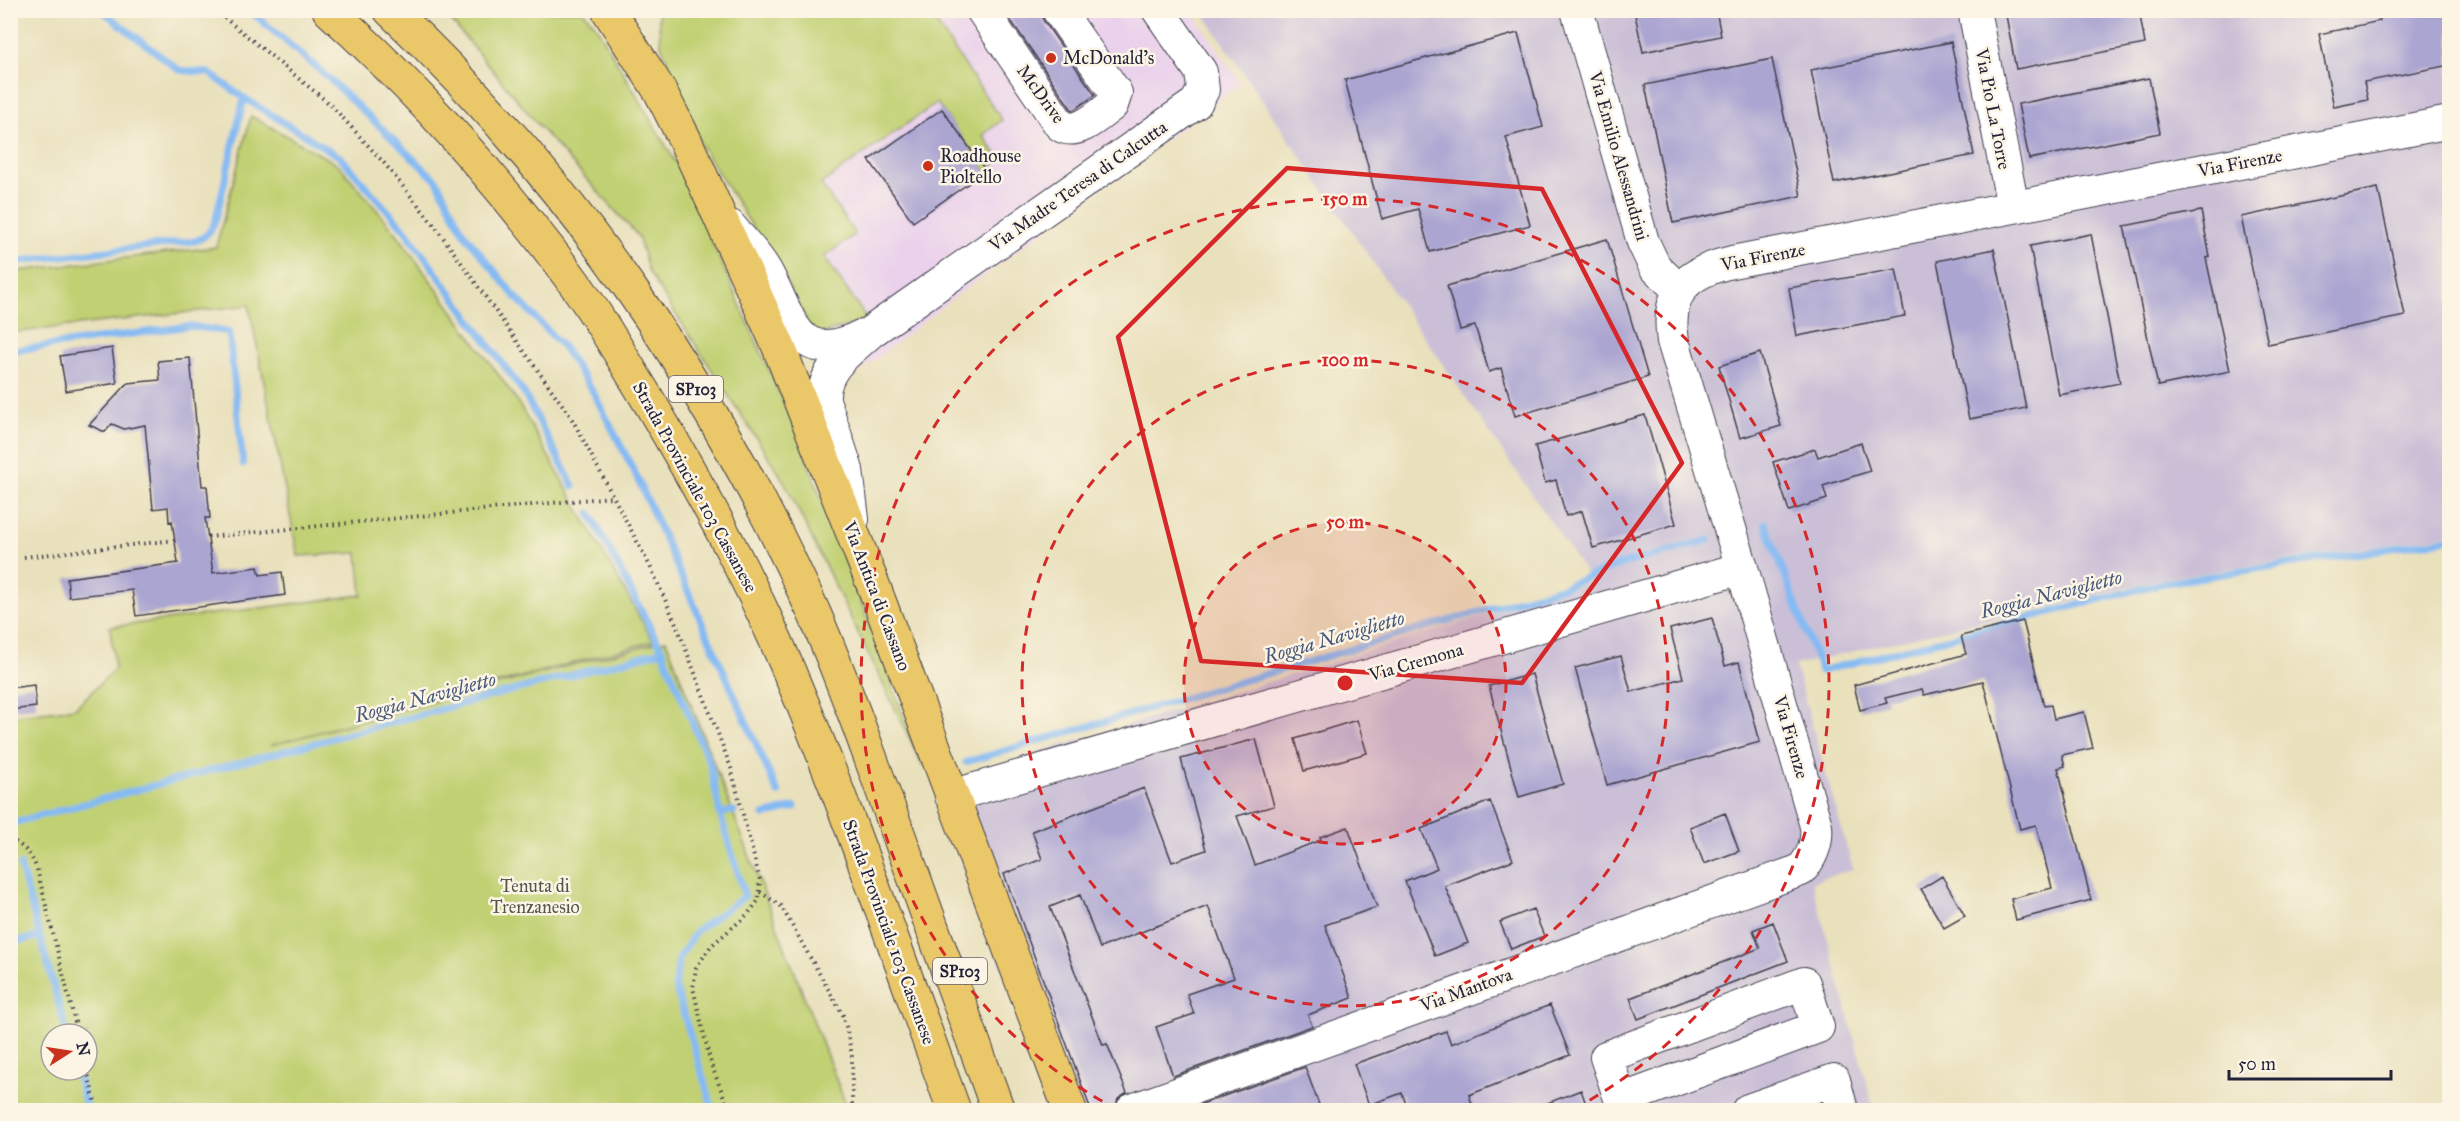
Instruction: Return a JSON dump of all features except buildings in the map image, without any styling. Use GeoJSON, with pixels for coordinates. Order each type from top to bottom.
{"type":"FeatureCollection","features":[{"type":"Feature","properties":{"kind":"main road","name":"Strada Provinciale 103 Cassanese"},"geometry":{"type":"LineString","coordinates":[[329,10],[390,69],[470,154],[553,255],[602,325],[690,470],[744,573],[795,686],[853,834],[954,1110]]}},
{"type":"Feature","properties":{"kind":"main road","name":"SP103"},"geometry":{"type":"LineString","coordinates":[[390,10],[466,87],[549,183],[622,278],[704,402],[765,513],[814,613],[853,710],[998,1110]]}},
{"type":"Feature","properties":{"kind":"main road","name":"Via Antica di Cassano"},"geometry":{"type":"LineString","coordinates":[[608,10],[660,91],[720,214],[801,400],[1070,1110]]}},
{"type":"Feature","properties":{"kind":"main road","name":"Via Antica di Cassano"},"geometry":{"type":"LineString","coordinates":[[637,10],[660,91]]}},
{"type":"Feature","properties":{"kind":"main road","name":"SP103"},"geometry":{"type":"LineString","coordinates":[[897,832],[989,1035],[1019,1110]]}},
{"type":"Feature","properties":{"kind":"main road","name":"SP103"},"geometry":{"type":"LineString","coordinates":[[853,834],[939,1110]]}},
{"type":"Feature","properties":{"kind":"street","name":"McDrive"},"geometry":{"type":"LineString","coordinates":[[982,10],[1060,125],[1072,130],[1110,107],[1116,96],[1058,10]]}},
{"type":"Feature","properties":{"kind":"street","name":"Via Madre Teresa di Calcutta"},"geometry":{"type":"LineString","coordinates":[[854,536],[847,470],[824,394],[826,379],[831,370],[872,331],[1196,103],[1203,90],[1201,72],[1158,10]]}},
{"type":"Feature","properties":{"kind":"street","name":"Via Emilio Alessandrini"},"geometry":{"type":"LineString","coordinates":[[1577,10],[1643,242],[1655,267],[1680,291]]}},
{"type":"Feature","properties":{"kind":"street","name":"Via Pio La Torre"},"geometry":{"type":"LineString","coordinates":[[1974,10],[2013,207]]}},
{"type":"Feature","properties":{"kind":"street","name":"Via Firenze"},"geometry":{"type":"LineString","coordinates":[[1801,870],[1814,850],[1817,836],[1816,826],[1742,568],[1672,341],[1670,328],[1672,314],[1680,291],[1687,281],[1710,267],[2450,122]]}},
{"type":"Feature","properties":{"kind":"street","name":"Via Madre Teresa di Calcutta"},"geometry":{"type":"LineString","coordinates":[[720,214],[766,271],[793,328],[801,336],[819,346],[835,346],[872,331]]}},
{"type":"Feature","properties":{"kind":"street","name":"Via Cremona"},"geometry":{"type":"LineString","coordinates":[[951,796],[1742,568]]}},
{"type":"Feature","properties":{"kind":"street","name":"Via Mantova"},"geometry":{"type":"LineString","coordinates":[[1132,1110],[1801,870]]}},
{"type":"Feature","properties":{"kind":"street"},"geometry":{"type":"LineString","coordinates":[[1804,983],[1818,1027],[1623,1105],[1606,1057],[1804,983]]}},
{"type":"Feature","properties":{"kind":"street"},"geometry":{"type":"LineString","coordinates":[[1748,1110],[1834,1080],[1842,1110]]}},
{"type":"Feature","properties":{"kind":"path"},"geometry":{"type":"LineString","coordinates":[[215,10],[331,105],[384,163],[435,226],[571,417],[650,566],[677,626],[731,768],[760,880],[758,901],[748,914],[711,946],[696,968],[693,988],[711,1065],[729,1110]]}},
{"type":"Feature","properties":{"kind":"path"},"geometry":{"type":"LineString","coordinates":[[208,537],[612,497]]}},
{"type":"Feature","properties":{"kind":"path"},"geometry":{"type":"LineString","coordinates":[[24,557],[175,540]]}},
{"type":"Feature","properties":{"kind":"path"},"geometry":{"type":"LineString","coordinates":[[10,839],[24,847],[32,857],[37,869],[75,1022]]}},
{"type":"Feature","properties":{"kind":"path"},"geometry":{"type":"LineString","coordinates":[[760,892],[781,906],[844,1017],[852,1055],[852,1110]]}},
{"type":"Feature","properties":{"kind":"path"},"geometry":{"type":"LineString","coordinates":[[90,1082],[97,1110]]}},
{"type":"Feature","properties":{"kind":"highlighted area"},"geometry":{"type":"Polygon","coordinates":[[[1287,168],[1542,189],[1682,463],[1522,683],[1201,661],[1118,337],[1287,168]]]}},
{"type":"Feature","properties":{"kind":"shaded area"},"geometry":{"type":"Polygon","coordinates":[[[904,11],[1191,11],[1241,83],[948,302],[834,392],[793,177],[904,11]]]}},
{"type":"Feature","properties":{"kind":"shaded area"},"geometry":{"type":"Polygon","coordinates":[[[1201,11],[2449,11],[2449,535],[2158,580],[1795,665],[1853,869],[1812,882],[1874,1110],[1054,1110],[933,785],[1592,582],[1201,11]]]}},
{"type":"Feature","properties":{"kind":"green space"},"geometry":{"type":"Polygon","coordinates":[[[443,11],[583,11],[596,26],[680,170],[794,426],[923,766],[784,481],[649,273],[638,236],[545,133],[443,11]]]}},
{"type":"Feature","properties":{"kind":"green space"},"geometry":{"type":"Polygon","coordinates":[[[658,11],[928,11],[1002,120],[983,135],[1000,160],[986,171],[937,103],[821,184],[855,234],[824,257],[868,320],[815,336],[777,265],[701,146],[661,45],[658,11]]]}},
{"type":"Feature","properties":{"kind":"green space","name":"Tenuta di Trenzanesio"},"geometry":{"type":"Polygon","coordinates":[[[251,116],[339,165],[397,234],[516,399],[653,641],[271,745],[666,640],[848,1110],[11,1110],[11,716],[75,708],[115,669],[110,627],[362,595],[358,553],[298,556],[249,305],[11,333],[11,272],[216,247],[251,116]]]}},
{"type":"Feature","properties":{"kind":"waterway"},"geometry":{"type":"LineString","coordinates":[[101,10],[179,70],[209,73],[244,98],[340,157],[405,230],[524,393],[573,486]]}},
{"type":"Feature","properties":{"kind":"waterway"},"geometry":{"type":"LineString","coordinates":[[249,10],[323,73],[437,181],[463,232],[513,294],[563,347],[593,392],[636,475],[778,793]]}},
{"type":"Feature","properties":{"kind":"waterway"},"geometry":{"type":"LineString","coordinates":[[10,262],[195,241],[206,235],[216,218],[244,98]]}},
{"type":"Feature","properties":{"kind":"waterway"},"geometry":{"type":"LineString","coordinates":[[10,351],[190,326],[229,332],[243,464]]}},
{"type":"Feature","properties":{"kind":"waterway"},"geometry":{"type":"LineString","coordinates":[[590,513],[664,654]]}},
{"type":"Feature","properties":{"kind":"waterway","name":"Roggia Naviglietto"},"geometry":{"type":"LineString","coordinates":[[1765,523],[1821,671],[2159,584],[2450,539]]}},
{"type":"Feature","properties":{"kind":"waterway","name":"Roggia Naviglietto"},"geometry":{"type":"LineString","coordinates":[[966,762],[1564,587],[1612,567],[1709,540]]}},
{"type":"Feature","properties":{"kind":"waterway","name":"Roggia Naviglietto"},"geometry":{"type":"LineString","coordinates":[[16,822],[662,651],[710,764],[720,813]]}},
{"type":"Feature","properties":{"kind":"waterway","name":"Roggia Naviglietto"},"geometry":{"type":"LineString","coordinates":[[764,815],[795,807]]}},
{"type":"Feature","properties":{"kind":"waterway"},"geometry":{"type":"LineString","coordinates":[[713,1110],[675,986],[679,958],[696,931],[745,896],[719,811]]}},
{"type":"Feature","properties":{"kind":"waterway","name":"Roggia Naviglietto"},"geometry":{"type":"LineString","coordinates":[[720,813],[734,811]]}},
{"type":"Feature","properties":{"kind":"waterway"},"geometry":{"type":"LineString","coordinates":[[20,865],[64,1022]]}},
{"type":"Feature","properties":{"kind":"waterway"},"geometry":{"type":"LineString","coordinates":[[10,943],[40,936]]}},
{"type":"Feature","properties":{"kind":"waterway"},"geometry":{"type":"LineString","coordinates":[[79,1082],[87,1110]]}},
{"type":"Feature","properties":{"kind":"place","name":"McDonald's"},"geometry":{"type":"Point","coordinates":[1051,58]}},
{"type":"Feature","properties":{"kind":"place","name":"Roadhouse Pioltello"},"geometry":{"type":"Point","coordinates":[928,166]}}]}
